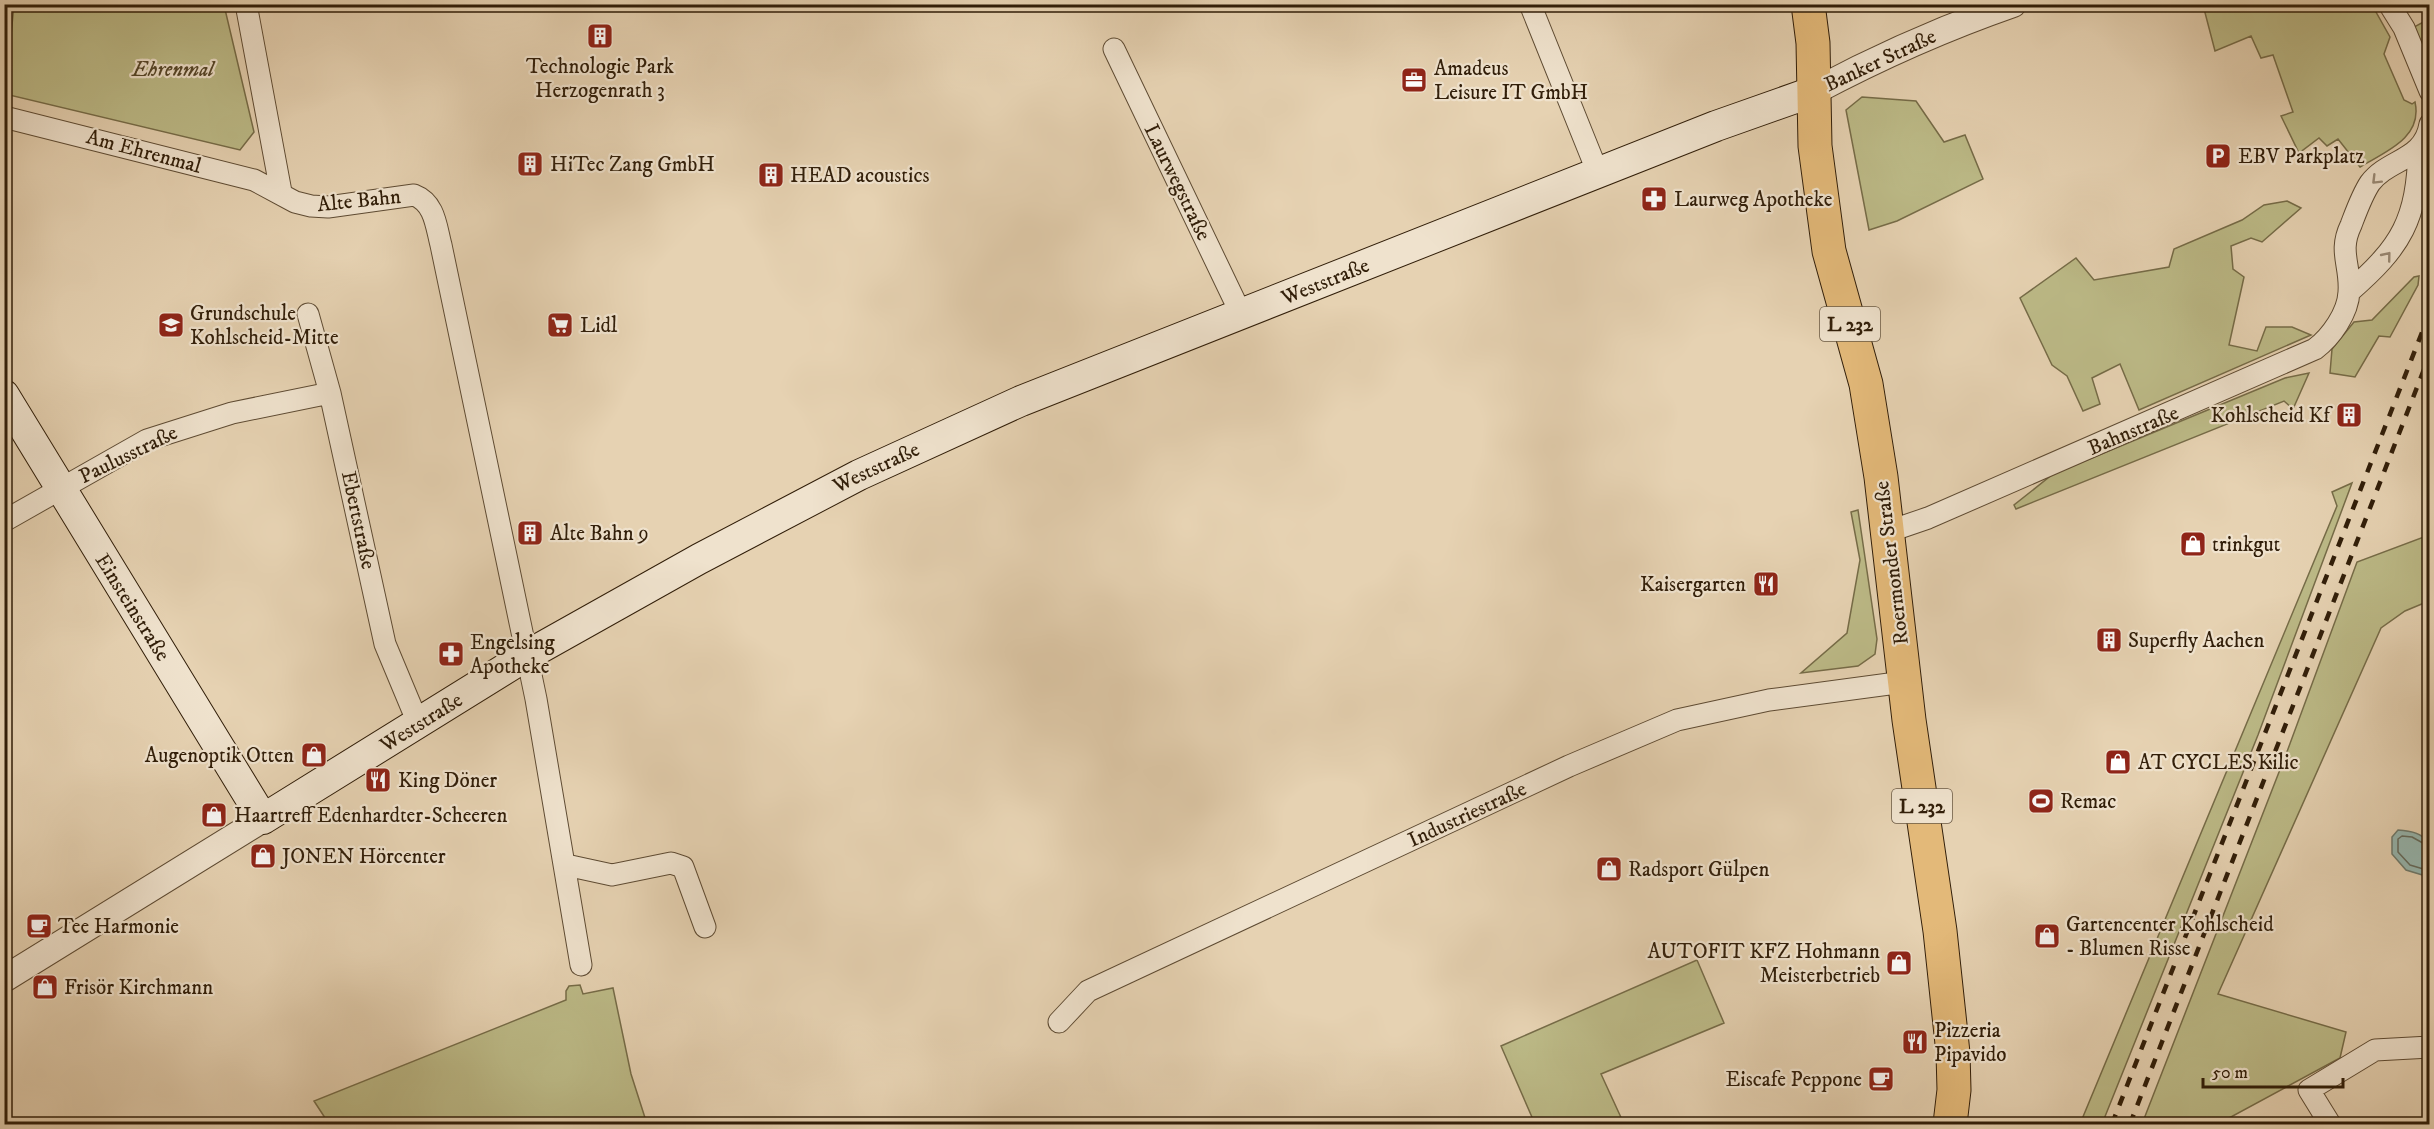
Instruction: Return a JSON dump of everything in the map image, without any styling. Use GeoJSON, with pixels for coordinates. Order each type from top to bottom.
{"type":"FeatureCollection","features":[{"type":"Feature","properties":{"kind":"main road","name":"Roermonder Straße"},"geometry":{"type":"LineString","coordinates":[[1808,4],[1815,91],[1815,146],[1828,251],[1866,384],[1947,995],[1954,1090],[1950,1125]]}},
{"type":"Feature","properties":{"kind":"main road","name":"Weststraße"},"geometry":{"type":"LineString","coordinates":[[264,819],[526,656],[708,554],[859,475],[1021,401],[1716,126],[1815,91]]}},
{"type":"Feature","properties":{"kind":"main road","name":"Einsteinstraße"},"geometry":{"type":"LineString","coordinates":[[4,395],[264,819]]}},
{"type":"Feature","properties":{"kind":"street"},"geometry":{"type":"LineString","coordinates":[[246,4],[281,192]]}},
{"type":"Feature","properties":{"kind":"street"},"geometry":{"type":"LineString","coordinates":[[1530,4],[1599,173]]}},
{"type":"Feature","properties":{"kind":"street","name":"Banker Straße"},"geometry":{"type":"LineString","coordinates":[[1815,91],[1922,39],[2013,4]]}},
{"type":"Feature","properties":{"kind":"street"},"geometry":{"type":"LineString","coordinates":[[2390,4],[2404,28],[2430,91]]}},
{"type":"Feature","properties":{"kind":"street","name":"Laurwegstraße"},"geometry":{"type":"LineString","coordinates":[[1114,49],[1241,314]]}},
{"type":"Feature","properties":{"kind":"street","name":"Am Ehrenmal"},"geometry":{"type":"LineString","coordinates":[[4,117],[254,180],[281,192]]}},
{"type":"Feature","properties":{"kind":"street","name":"Bahnstraße"},"geometry":{"type":"LineString","coordinates":[[2349,292],[2344,240],[2371,183],[2419,149],[2430,124]]}},
{"type":"Feature","properties":{"kind":"street","name":"Bahnstraße"},"geometry":{"type":"LineString","coordinates":[[1887,532],[1928,518],[2305,355],[2323,343],[2334,328],[2349,292],[2379,266],[2395,246],[2413,211],[2418,183],[2419,149]]}},
{"type":"Feature","properties":{"kind":"street","name":"Alte Bahn"},"geometry":{"type":"LineString","coordinates":[[281,192],[295,202],[328,207],[414,195],[425,201],[433,213],[458,320],[526,656]]}},
{"type":"Feature","properties":{"kind":"street","name":"Ebertstraße"},"geometry":{"type":"LineString","coordinates":[[308,314],[330,393],[363,531],[385,644],[418,723]]}},
{"type":"Feature","properties":{"kind":"street","name":"Paulusstraße"},"geometry":{"type":"LineString","coordinates":[[4,521],[147,440],[185,426],[232,413],[330,393]]}},
{"type":"Feature","properties":{"kind":"street"},"geometry":{"type":"LineString","coordinates":[[526,656],[566,865],[581,965]]}},
{"type":"Feature","properties":{"kind":"street","name":"Industriestraße"},"geometry":{"type":"LineString","coordinates":[[1059,1022],[1088,991],[1569,766],[1677,720],[1769,700],[1904,682]]}},
{"type":"Feature","properties":{"kind":"street","name":"Weststraße"},"geometry":{"type":"LineString","coordinates":[[4,979],[264,819]]}},
{"type":"Feature","properties":{"kind":"street"},"geometry":{"type":"LineString","coordinates":[[566,865],[612,875],[671,863],[683,867],[705,927]]}},
{"type":"Feature","properties":{"kind":"street"},"geometry":{"type":"LineString","coordinates":[[2330,1125],[2309,1090],[2375,1050],[2430,1047]]}},
{"type":"Feature","properties":{"kind":"green space","name":"Ehrenmal"},"geometry":{"type":"Polygon","coordinates":[[[14,5],[224,5],[254,132],[240,150],[5,94],[14,5]]]}},
{"type":"Feature","properties":{"kind":"green space"},"geometry":{"type":"Polygon","coordinates":[[[2203,5],[2372,5],[2390,37],[2384,54],[2404,100],[2412,104],[2415,102],[2416,115],[2408,134],[2390,149],[2360,167],[2338,139],[2327,146],[2319,138],[2299,153],[2281,116],[2293,112],[2273,55],[2261,58],[2251,36],[2215,51],[2203,5]]]}},
{"type":"Feature","properties":{"kind":"green space"},"geometry":{"type":"Polygon","coordinates":[[[2429,19],[2429,62],[2414,27],[2429,19]]]}},
{"type":"Feature","properties":{"kind":"green space"},"geometry":{"type":"Polygon","coordinates":[[[1862,97],[1916,101],[1944,142],[1965,135],[1983,179],[1897,221],[1869,230],[1846,110],[1862,97]]]}},
{"type":"Feature","properties":{"kind":"green space"},"geometry":{"type":"Polygon","coordinates":[[[2287,201],[2301,208],[2262,242],[2251,238],[2231,246],[2233,269],[2244,277],[2229,345],[2257,351],[2266,327],[2292,327],[2311,335],[2139,410],[2120,364],[2092,378],[2100,404],[2083,411],[2067,376],[2052,365],[2020,298],[2076,258],[2094,280],[2169,267],[2174,249],[2242,220],[2264,205],[2287,201]]]}},
{"type":"Feature","properties":{"kind":"green space"},"geometry":{"type":"Polygon","coordinates":[[[2419,276],[2418,285],[2390,337],[2379,336],[2355,377],[2330,373],[2332,349],[2354,322],[2372,320],[2414,277],[2419,276]]]}},
{"type":"Feature","properties":{"kind":"green space"},"geometry":{"type":"Polygon","coordinates":[[[2309,373],[2293,409],[2284,401],[2016,509],[2014,505],[2053,474],[2285,378],[2309,373]]]}},
{"type":"Feature","properties":{"kind":"green space"},"geometry":{"type":"Polygon","coordinates":[[[2352,483],[2258,735],[2102,1124],[2080,1124],[2337,506],[2332,492],[2352,483]]]}},
{"type":"Feature","properties":{"kind":"green space"},"geometry":{"type":"Polygon","coordinates":[[[1858,510],[1877,639],[1875,654],[1858,666],[1801,673],[1847,633],[1860,560],[1851,512],[1858,510]]]}},
{"type":"Feature","properties":{"kind":"green space"},"geometry":{"type":"Polygon","coordinates":[[[2429,535],[2429,601],[2405,611],[2381,628],[2218,994],[2346,1032],[2340,1058],[2218,1124],[2142,1124],[2288,749],[2357,562],[2429,535]]]}},
{"type":"Feature","properties":{"kind":"green space"},"geometry":{"type":"Polygon","coordinates":[[[1697,960],[1724,1023],[1601,1074],[1624,1124],[1535,1124],[1501,1046],[1697,960]]]}},
{"type":"Feature","properties":{"kind":"green space"},"geometry":{"type":"Polygon","coordinates":[[[580,985],[583,994],[613,988],[631,1074],[647,1124],[329,1124],[314,1101],[566,1000],[566,991],[569,986],[580,985]]]}},
{"type":"Feature","properties":{"kind":"water"},"geometry":{"type":"Polygon","coordinates":[[[2398,830],[2410,831],[2424,838],[2429,849],[2429,877],[2406,870],[2392,854],[2392,837],[2398,830]]]}},
{"type":"Feature","properties":{"kind":"railway"},"geometry":{"type":"LineString","coordinates":[[2112,1124],[2430,312]]}},
{"type":"Feature","properties":{"kind":"railway"},"geometry":{"type":"LineString","coordinates":[[2130,1124],[2430,354]]}},
{"type":"Feature","properties":{"kind":"place","name":"Technologie Park Herzogenrath 3"},"geometry":{"type":"Point","coordinates":[600,36]}},
{"type":"Feature","properties":{"kind":"place","name":"Amadeus Leisure IT GmbH"},"geometry":{"type":"Point","coordinates":[1414,80]}},
{"type":"Feature","properties":{"kind":"place","name":"EBV Parkplatz"},"geometry":{"type":"Point","coordinates":[2218,156]}},
{"type":"Feature","properties":{"kind":"place","name":"HiTec Zang GmbH"},"geometry":{"type":"Point","coordinates":[530,164]}},
{"type":"Feature","properties":{"kind":"place","name":"HEAD acoustics"},"geometry":{"type":"Point","coordinates":[771,175]}},
{"type":"Feature","properties":{"kind":"place","name":"Laurweg Apotheke"},"geometry":{"type":"Point","coordinates":[1654,199]}},
{"type":"Feature","properties":{"kind":"place","name":"Grundschule Kohlscheid-Mitte"},"geometry":{"type":"Point","coordinates":[171,325]}},
{"type":"Feature","properties":{"kind":"place","name":"Lidl"},"geometry":{"type":"Point","coordinates":[560,325]}},
{"type":"Feature","properties":{"kind":"place","name":"Kohlscheid Kf"},"geometry":{"type":"Point","coordinates":[2349,415]}},
{"type":"Feature","properties":{"kind":"place","name":"Alte Bahn 9"},"geometry":{"type":"Point","coordinates":[530,533]}},
{"type":"Feature","properties":{"kind":"place","name":"trinkgut"},"geometry":{"type":"Point","coordinates":[2193,544]}},
{"type":"Feature","properties":{"kind":"place","name":"Kaisergarten"},"geometry":{"type":"Point","coordinates":[1766,584]}},
{"type":"Feature","properties":{"kind":"place","name":"Superfly Aachen"},"geometry":{"type":"Point","coordinates":[2109,640]}},
{"type":"Feature","properties":{"kind":"place","name":"Engelsing Apotheke"},"geometry":{"type":"Point","coordinates":[451,654]}},
{"type":"Feature","properties":{"kind":"place","name":"Augenoptik Otten"},"geometry":{"type":"Point","coordinates":[314,755]}},
{"type":"Feature","properties":{"kind":"place","name":"AT CYCLES Kilic"},"geometry":{"type":"Point","coordinates":[2118,762]}},
{"type":"Feature","properties":{"kind":"place","name":"King Döner"},"geometry":{"type":"Point","coordinates":[378,780]}},
{"type":"Feature","properties":{"kind":"place","name":"Remac"},"geometry":{"type":"Point","coordinates":[2041,801]}},
{"type":"Feature","properties":{"kind":"place","name":"Haartreff Edenhardter-Scheeren"},"geometry":{"type":"Point","coordinates":[214,815]}},
{"type":"Feature","properties":{"kind":"place","name":"JONEN Hörcenter"},"geometry":{"type":"Point","coordinates":[263,856]}},
{"type":"Feature","properties":{"kind":"place","name":"Radsport Gülpen"},"geometry":{"type":"Point","coordinates":[1609,869]}},
{"type":"Feature","properties":{"kind":"place","name":"Tee Harmonie"},"geometry":{"type":"Point","coordinates":[39,926]}},
{"type":"Feature","properties":{"kind":"place","name":"Gartencenter Kohlscheid - Blumen Risse"},"geometry":{"type":"Point","coordinates":[2047,936]}},
{"type":"Feature","properties":{"kind":"place","name":"AUTOFIT KFZ Hohmann Meisterbetrieb"},"geometry":{"type":"Point","coordinates":[1899,963]}},
{"type":"Feature","properties":{"kind":"place","name":"Frisör Kirchmann"},"geometry":{"type":"Point","coordinates":[45,987]}},
{"type":"Feature","properties":{"kind":"place","name":"Pizzeria Pipavido"},"geometry":{"type":"Point","coordinates":[1915,1042]}},
{"type":"Feature","properties":{"kind":"place","name":"Eiscafe Peppone"},"geometry":{"type":"Point","coordinates":[1881,1079]}}]}
